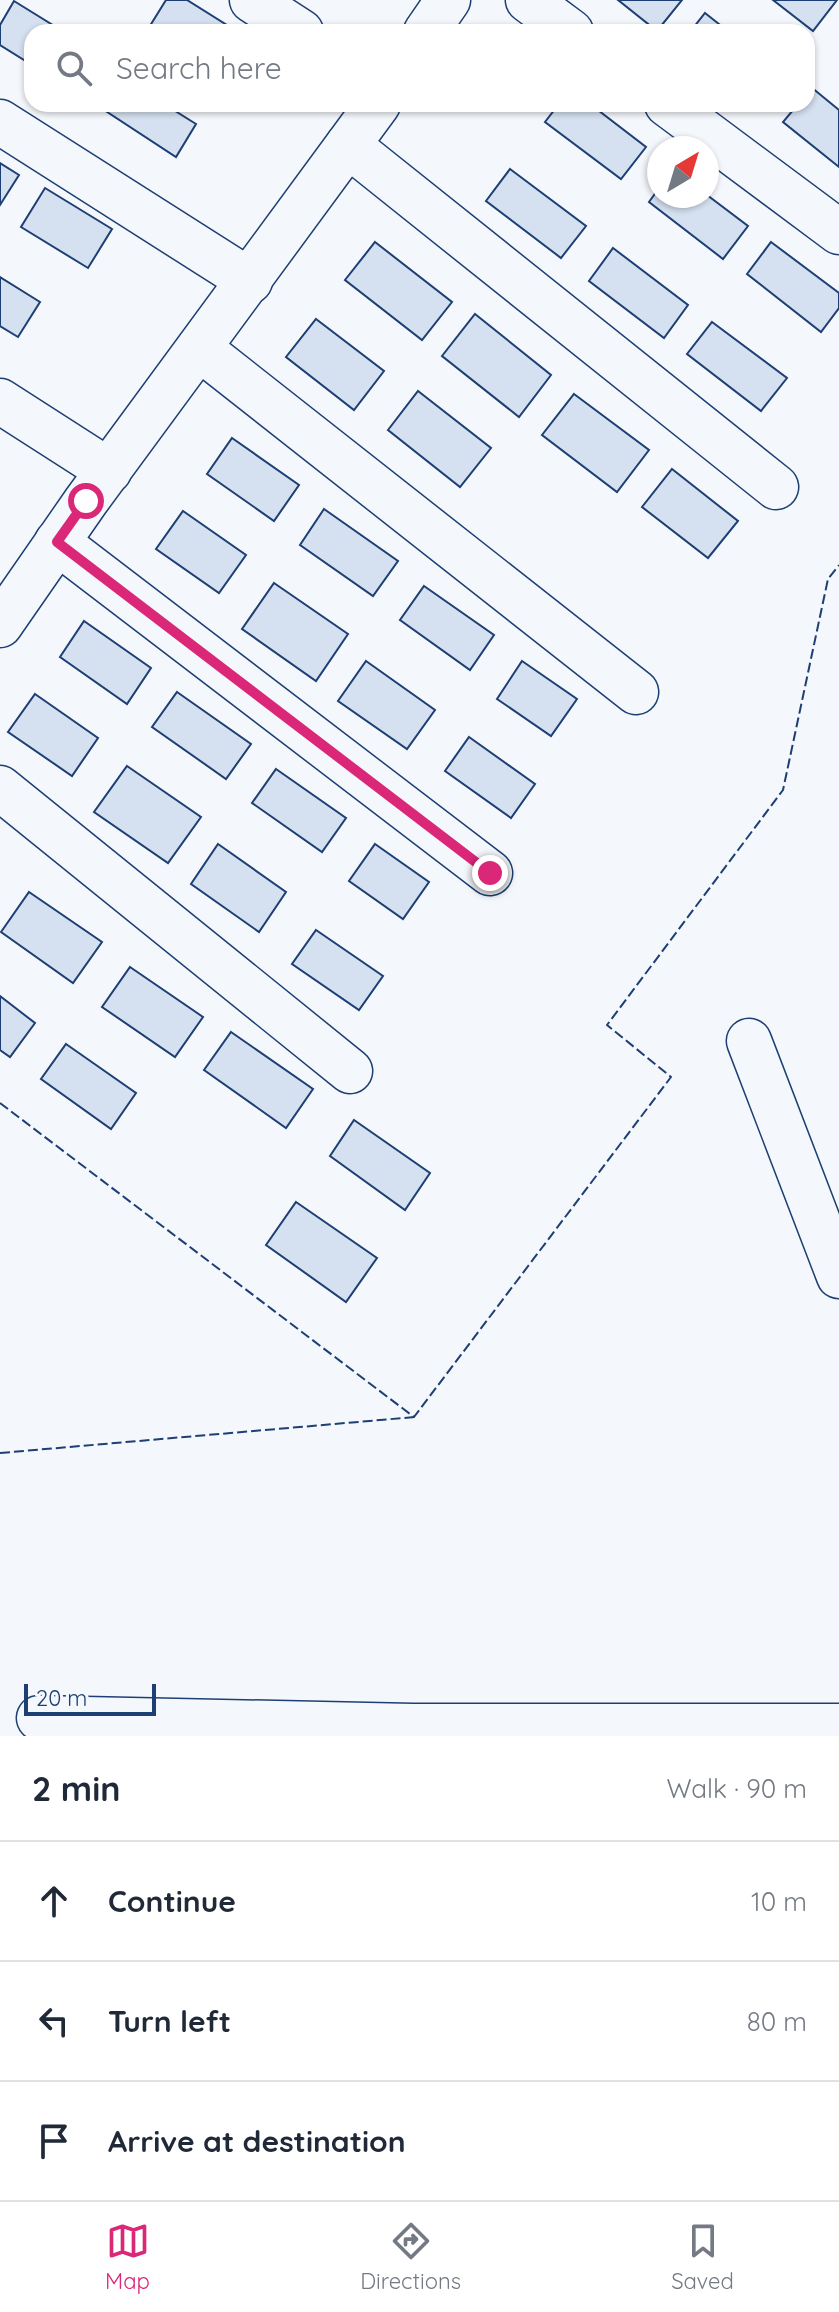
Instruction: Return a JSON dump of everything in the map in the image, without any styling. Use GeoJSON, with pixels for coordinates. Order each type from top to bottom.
{"type":"FeatureCollection","features":[{"type":"Feature","properties":{"kind":"street"},"geometry":{"type":"LineString","coordinates":[[252,0],[289,24]]}},
{"type":"Feature","properties":{"kind":"street"},"geometry":{"type":"LineString","coordinates":[[432,24],[448,0]]}},
{"type":"Feature","properties":{"kind":"street"},"geometry":{"type":"LineString","coordinates":[[528,0],[560,24]]}},
{"type":"Feature","properties":{"kind":"street"},"geometry":{"type":"LineString","coordinates":[[0,625],[57,542],[372,112]]}},
{"type":"Feature","properties":{"kind":"street"},"geometry":{"type":"LineString","coordinates":[[678,112],[839,232]]}},
{"type":"Feature","properties":{"kind":"street"},"geometry":{"type":"LineString","coordinates":[[0,122],[250,281]]}},
{"type":"Feature","properties":{"kind":"street"},"geometry":{"type":"LineString","coordinates":[[348,145],[776,487]]}},
{"type":"Feature","properties":{"kind":"street"},"geometry":{"type":"LineString","coordinates":[[199,348],[636,692]]}},
{"type":"Feature","properties":{"kind":"street"},"geometry":{"type":"LineString","coordinates":[[0,401],[109,471]]}},
{"type":"Feature","properties":{"kind":"street"},"geometry":{"type":"LineString","coordinates":[[57,542],[490,873]]}},
{"type":"Feature","properties":{"kind":"street"},"geometry":{"type":"LineString","coordinates":[[0,788],[350,1071]]}},
{"type":"Feature","properties":{"kind":"street"},"geometry":{"type":"LineString","coordinates":[[749,1041],[839,1276]]}},
{"type":"Feature","properties":{"kind":"street"},"geometry":{"type":"LineString","coordinates":[[39,1718],[413,1726],[839,1726]]}},
{"type":"Feature","properties":{"kind":"building"},"geometry":{"type":"Polygon","coordinates":[[[166,0],[187,0],[225,24],[151,24],[166,0]]]}},
{"type":"Feature","properties":{"kind":"building"},"geometry":{"type":"Polygon","coordinates":[[[618,0],[682,0],[663,24],[648,24],[618,0]]]}},
{"type":"Feature","properties":{"kind":"building"},"geometry":{"type":"Polygon","coordinates":[[[773,0],[837,0],[815,28],[815,24],[804,24],[773,0]]]}},
{"type":"Feature","properties":{"kind":"building"},"geometry":{"type":"Polygon","coordinates":[[[14,1],[51,24],[24,24],[24,60],[0,45],[0,25],[14,1]]]}},
{"type":"Feature","properties":{"kind":"building"},"geometry":{"type":"Polygon","coordinates":[[[705,13],[719,24],[696,24],[705,13]]]}},
{"type":"Feature","properties":{"kind":"building"},"geometry":{"type":"Polygon","coordinates":[[[815,90],[839,110],[839,167],[783,122],[791,112],[815,112],[815,90]]]}},
{"type":"Feature","properties":{"kind":"building"},"geometry":{"type":"Polygon","coordinates":[[[107,112],[177,112],[196,124],[176,157],[107,112]]]}},
{"type":"Feature","properties":{"kind":"building"},"geometry":{"type":"Polygon","coordinates":[[[553,112],[600,112],[646,147],[621,179],[545,122],[553,112]]]}},
{"type":"Feature","properties":{"kind":"building"},"geometry":{"type":"Polygon","coordinates":[[[0,163],[19,175],[0,205],[0,163]]]}},
{"type":"Feature","properties":{"kind":"building"},"geometry":{"type":"Polygon","coordinates":[[[510,169],[586,226],[561,258],[486,201],[510,169]]]}},
{"type":"Feature","properties":{"kind":"building"},"geometry":{"type":"Polygon","coordinates":[[[45,188],[112,229],[88,268],[21,227],[45,188]]]}},
{"type":"Feature","properties":{"kind":"building"},"geometry":{"type":"Polygon","coordinates":[[[719,204],[748,226],[723,259],[657,208],[719,208],[719,204]]]}},
{"type":"Feature","properties":{"kind":"building"},"geometry":{"type":"Polygon","coordinates":[[[375,242],[452,302],[422,340],[345,280],[375,242]]]}},
{"type":"Feature","properties":{"kind":"building"},"geometry":{"type":"Polygon","coordinates":[[[771,242],[839,293],[839,308],[821,332],[747,274],[771,242]]]}},
{"type":"Feature","properties":{"kind":"building"},"geometry":{"type":"Polygon","coordinates":[[[613,248],[688,305],[664,338],[589,281],[613,248]]]}},
{"type":"Feature","properties":{"kind":"building"},"geometry":{"type":"Polygon","coordinates":[[[0,277],[40,302],[18,337],[0,326],[0,277]]]}},
{"type":"Feature","properties":{"kind":"building"},"geometry":{"type":"Polygon","coordinates":[[[475,314],[551,375],[519,417],[442,356],[475,314]]]}},
{"type":"Feature","properties":{"kind":"building"},"geometry":{"type":"Polygon","coordinates":[[[316,319],[384,371],[354,410],[286,357],[316,319]]]}},
{"type":"Feature","properties":{"kind":"building"},"geometry":{"type":"Polygon","coordinates":[[[712,322],[787,378],[761,411],[687,354],[712,322]]]}},
{"type":"Feature","properties":{"kind":"building"},"geometry":{"type":"Polygon","coordinates":[[[418,391],[491,448],[460,487],[388,430],[418,391]]]}},
{"type":"Feature","properties":{"kind":"building"},"geometry":{"type":"Polygon","coordinates":[[[574,394],[649,450],[617,492],[542,435],[574,394]]]}},
{"type":"Feature","properties":{"kind":"building"},"geometry":{"type":"Polygon","coordinates":[[[232,438],[299,485],[274,521],[207,474],[232,438]]]}},
{"type":"Feature","properties":{"kind":"building"},"geometry":{"type":"Polygon","coordinates":[[[672,469],[738,521],[708,558],[642,507],[672,469]]]}},
{"type":"Feature","properties":{"kind":"building"},"geometry":{"type":"Polygon","coordinates":[[[324,509],[398,561],[373,596],[300,545],[324,509]]]}},
{"type":"Feature","properties":{"kind":"building"},"geometry":{"type":"Polygon","coordinates":[[[183,511],[246,555],[219,593],[156,549],[183,511]]]}},
{"type":"Feature","properties":{"kind":"building"},"geometry":{"type":"Polygon","coordinates":[[[274,583],[348,634],[316,681],[242,629],[274,583]]]}},
{"type":"Feature","properties":{"kind":"building"},"geometry":{"type":"Polygon","coordinates":[[[424,586],[494,635],[470,670],[400,620],[424,586]]]}},
{"type":"Feature","properties":{"kind":"building"},"geometry":{"type":"Polygon","coordinates":[[[84,621],[151,668],[127,704],[60,657],[84,621]]]}},
{"type":"Feature","properties":{"kind":"building"},"geometry":{"type":"Polygon","coordinates":[[[366,661],[435,710],[407,749],[338,701],[366,661]]]}},
{"type":"Feature","properties":{"kind":"building"},"geometry":{"type":"Polygon","coordinates":[[[522,661],[577,699],[551,736],[497,699],[522,661]]]}},
{"type":"Feature","properties":{"kind":"building"},"geometry":{"type":"Polygon","coordinates":[[[177,692],[251,744],[226,779],[152,727],[177,692]]]}},
{"type":"Feature","properties":{"kind":"building"},"geometry":{"type":"Polygon","coordinates":[[[35,694],[98,738],[72,776],[8,732],[35,694]]]}},
{"type":"Feature","properties":{"kind":"building"},"geometry":{"type":"Polygon","coordinates":[[[469,737],[535,784],[511,818],[445,771],[469,737]]]}},
{"type":"Feature","properties":{"kind":"building"},"geometry":{"type":"Polygon","coordinates":[[[127,766],[201,817],[168,863],[94,812],[127,766]]]}},
{"type":"Feature","properties":{"kind":"building"},"geometry":{"type":"Polygon","coordinates":[[[276,769],[346,818],[322,852],[252,803],[276,769]]]}},
{"type":"Feature","properties":{"kind":"building"},"geometry":{"type":"Polygon","coordinates":[[[218,844],[286,892],[259,932],[191,884],[218,844]]]}},
{"type":"Feature","properties":{"kind":"building"},"geometry":{"type":"Polygon","coordinates":[[[375,844],[429,882],[403,919],[349,881],[375,844]]]}},
{"type":"Feature","properties":{"kind":"building"},"geometry":{"type":"Polygon","coordinates":[[[29,892],[102,942],[73,983],[1,932],[29,892]]]}},
{"type":"Feature","properties":{"kind":"building"},"geometry":{"type":"Polygon","coordinates":[[[316,930],[383,976],[359,1010],[292,964],[316,930]]]}},
{"type":"Feature","properties":{"kind":"building"},"geometry":{"type":"Polygon","coordinates":[[[130,967],[203,1017],[175,1057],[102,1007],[130,967]]]}},
{"type":"Feature","properties":{"kind":"building"},"geometry":{"type":"Polygon","coordinates":[[[0,996],[35,1023],[10,1057],[0,1050],[0,996]]]}},
{"type":"Feature","properties":{"kind":"building"},"geometry":{"type":"Polygon","coordinates":[[[231,1032],[313,1089],[286,1128],[204,1070],[231,1032]]]}},
{"type":"Feature","properties":{"kind":"building"},"geometry":{"type":"Polygon","coordinates":[[[66,1044],[136,1093],[111,1129],[41,1079],[66,1044]]]}},
{"type":"Feature","properties":{"kind":"building"},"geometry":{"type":"Polygon","coordinates":[[[354,1120],[430,1173],[405,1210],[330,1156],[354,1120]]]}},
{"type":"Feature","properties":{"kind":"building"},"geometry":{"type":"Polygon","coordinates":[[[296,1202],[377,1258],[346,1302],[266,1245],[296,1202]]]}},
{"type":"Feature","properties":{"kind":"fence"},"geometry":{"type":"LineString","coordinates":[[0,1103],[414,1417],[671,1077],[607,1025],[783,790],[828,579],[839,565]]}},
{"type":"Feature","properties":{"kind":"fence"},"geometry":{"type":"LineString","coordinates":[[0,1453],[415,1417]]}},
{"type":"Feature","properties":{"kind":"route"},"geometry":{"type":"LineString","coordinates":[[86,501],[57,542],[490,873]]}}]}
